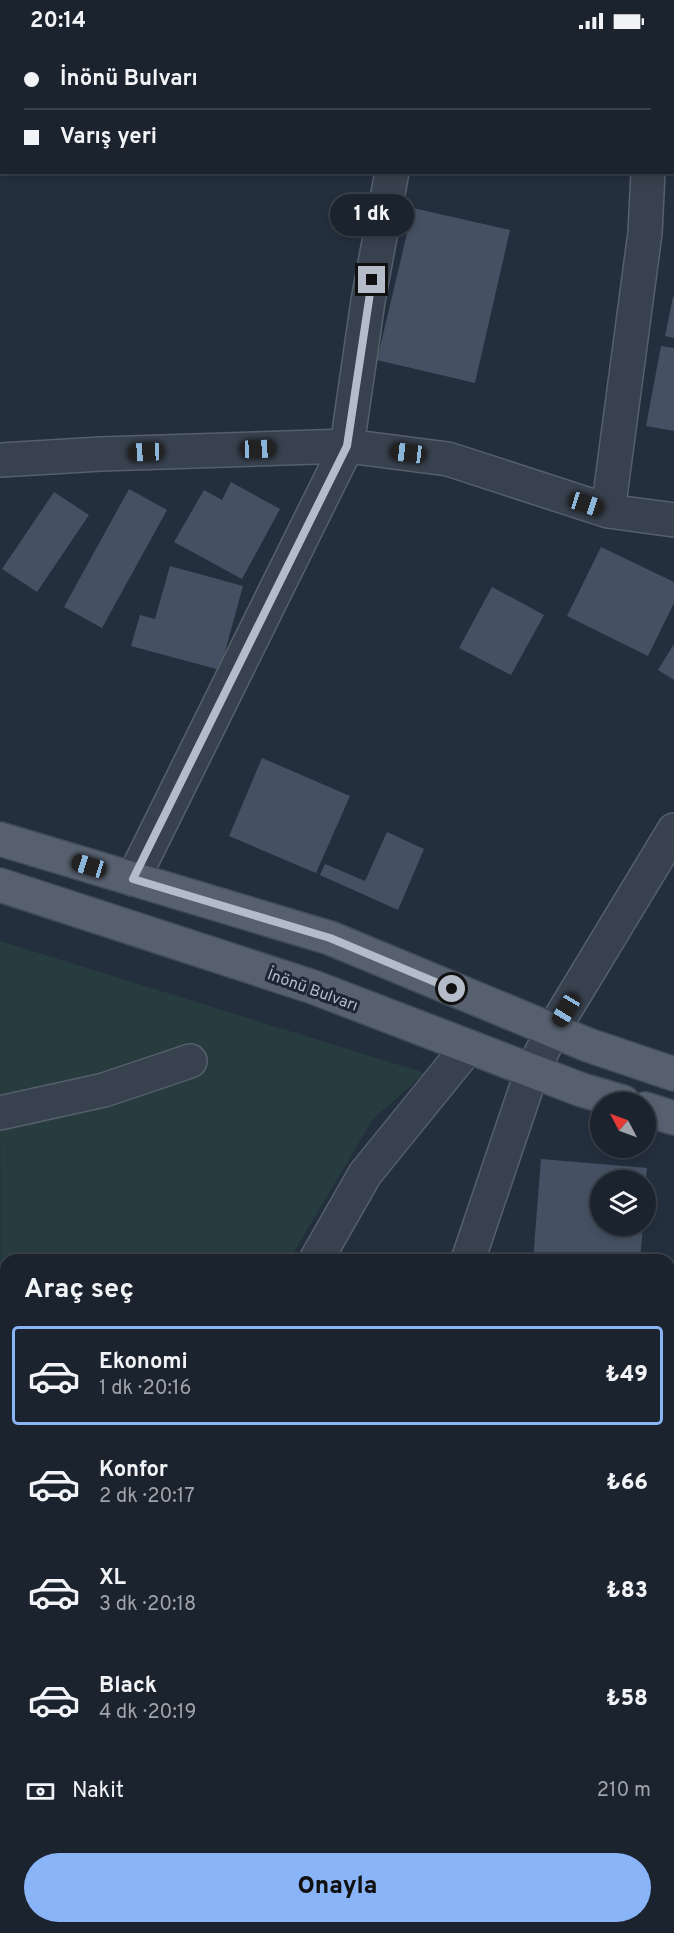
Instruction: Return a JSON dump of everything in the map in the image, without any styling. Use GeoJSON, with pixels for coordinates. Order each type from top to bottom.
{"type":"FeatureCollection","features":[{"type":"Feature","properties":{"kind":"main road"},"geometry":{"type":"LineString","coordinates":[[0,839],[330,938],[588,1045],[674,1074]]}},
{"type":"Feature","properties":{"kind":"main road","name":"İnönü Bulvarı"},"geometry":{"type":"LineString","coordinates":[[0,885],[313,987],[593,1092]]}},
{"type":"Feature","properties":{"kind":"main road"},"geometry":{"type":"LineString","coordinates":[[656,1113],[674,1119]]}},
{"type":"Feature","properties":{"kind":"street"},"geometry":{"type":"LineString","coordinates":[[133,879],[347,446],[368,301],[392,174]]}},
{"type":"Feature","properties":{"kind":"street"},"geometry":{"type":"LineString","coordinates":[[608,512],[645,233],[648,174]]}},
{"type":"Feature","properties":{"kind":"street"},"geometry":{"type":"LineString","coordinates":[[0,460],[101,454],[347,446],[448,459],[608,512],[674,520]]}},
{"type":"Feature","properties":{"kind":"street"},"geometry":{"type":"LineString","coordinates":[[470,1254],[532,1071],[554,1030],[674,830]]}},
{"type":"Feature","properties":{"kind":"street"},"geometry":{"type":"LineString","coordinates":[[319,1254],[365,1174],[468,1047]]}},
{"type":"Feature","properties":{"kind":"street"},"geometry":{"type":"LineString","coordinates":[[0,1113],[104,1090],[190,1061]]}},
{"type":"Feature","properties":{"kind":"green space"},"geometry":{"type":"Polygon","coordinates":[[[0,941],[425,1073],[373,1119],[293,1254],[0,1254],[0,941]]]}},
{"type":"Feature","properties":{"kind":"building"},"geometry":{"type":"Polygon","coordinates":[[[413,208],[510,230],[475,383],[377,360],[413,208]]]}},
{"type":"Feature","properties":{"kind":"building"},"geometry":{"type":"Polygon","coordinates":[[[674,297],[674,338],[665,336],[674,297]]]}},
{"type":"Feature","properties":{"kind":"building"},"geometry":{"type":"Polygon","coordinates":[[[661,346],[674,348],[674,431],[646,426],[661,346]]]}},
{"type":"Feature","properties":{"kind":"building"},"geometry":{"type":"Polygon","coordinates":[[[231,482],[280,509],[242,579],[174,542],[204,490],[222,500],[231,482]]]}},
{"type":"Feature","properties":{"kind":"building"},"geometry":{"type":"Polygon","coordinates":[[[129,489],[167,510],[102,628],[64,607],[129,489]]]}},
{"type":"Feature","properties":{"kind":"building"},"geometry":{"type":"Polygon","coordinates":[[[54,492],[89,515],[37,592],[2,569],[54,492]]]}},
{"type":"Feature","properties":{"kind":"building"},"geometry":{"type":"Polygon","coordinates":[[[601,547],[674,582],[674,603],[648,656],[567,616],[601,547]]]}},
{"type":"Feature","properties":{"kind":"building"},"geometry":{"type":"Polygon","coordinates":[[[170,566],[243,586],[220,670],[131,646],[140,615],[155,619],[170,566]]]}},
{"type":"Feature","properties":{"kind":"building"},"geometry":{"type":"Polygon","coordinates":[[[492,587],[544,615],[511,675],[459,648],[492,587]]]}},
{"type":"Feature","properties":{"kind":"building"},"geometry":{"type":"Polygon","coordinates":[[[674,644],[674,680],[658,670],[674,644]]]}},
{"type":"Feature","properties":{"kind":"building"},"geometry":{"type":"Polygon","coordinates":[[[262,758],[350,796],[316,873],[229,836],[262,758]]]}},
{"type":"Feature","properties":{"kind":"building"},"geometry":{"type":"Polygon","coordinates":[[[387,832],[424,849],[398,910],[320,875],[325,864],[365,881],[387,832]]]}},
{"type":"Feature","properties":{"kind":"building"},"geometry":{"type":"Polygon","coordinates":[[[541,1159],[647,1168],[647,1170],[590,1170],[590,1236],[642,1236],[641,1254],[533,1254],[541,1159]]]}},
{"type":"Feature","properties":{"kind":"route"},"geometry":{"type":"LineString","coordinates":[[372,280],[347,446],[133,879],[330,938],[452,989]]}}]}
